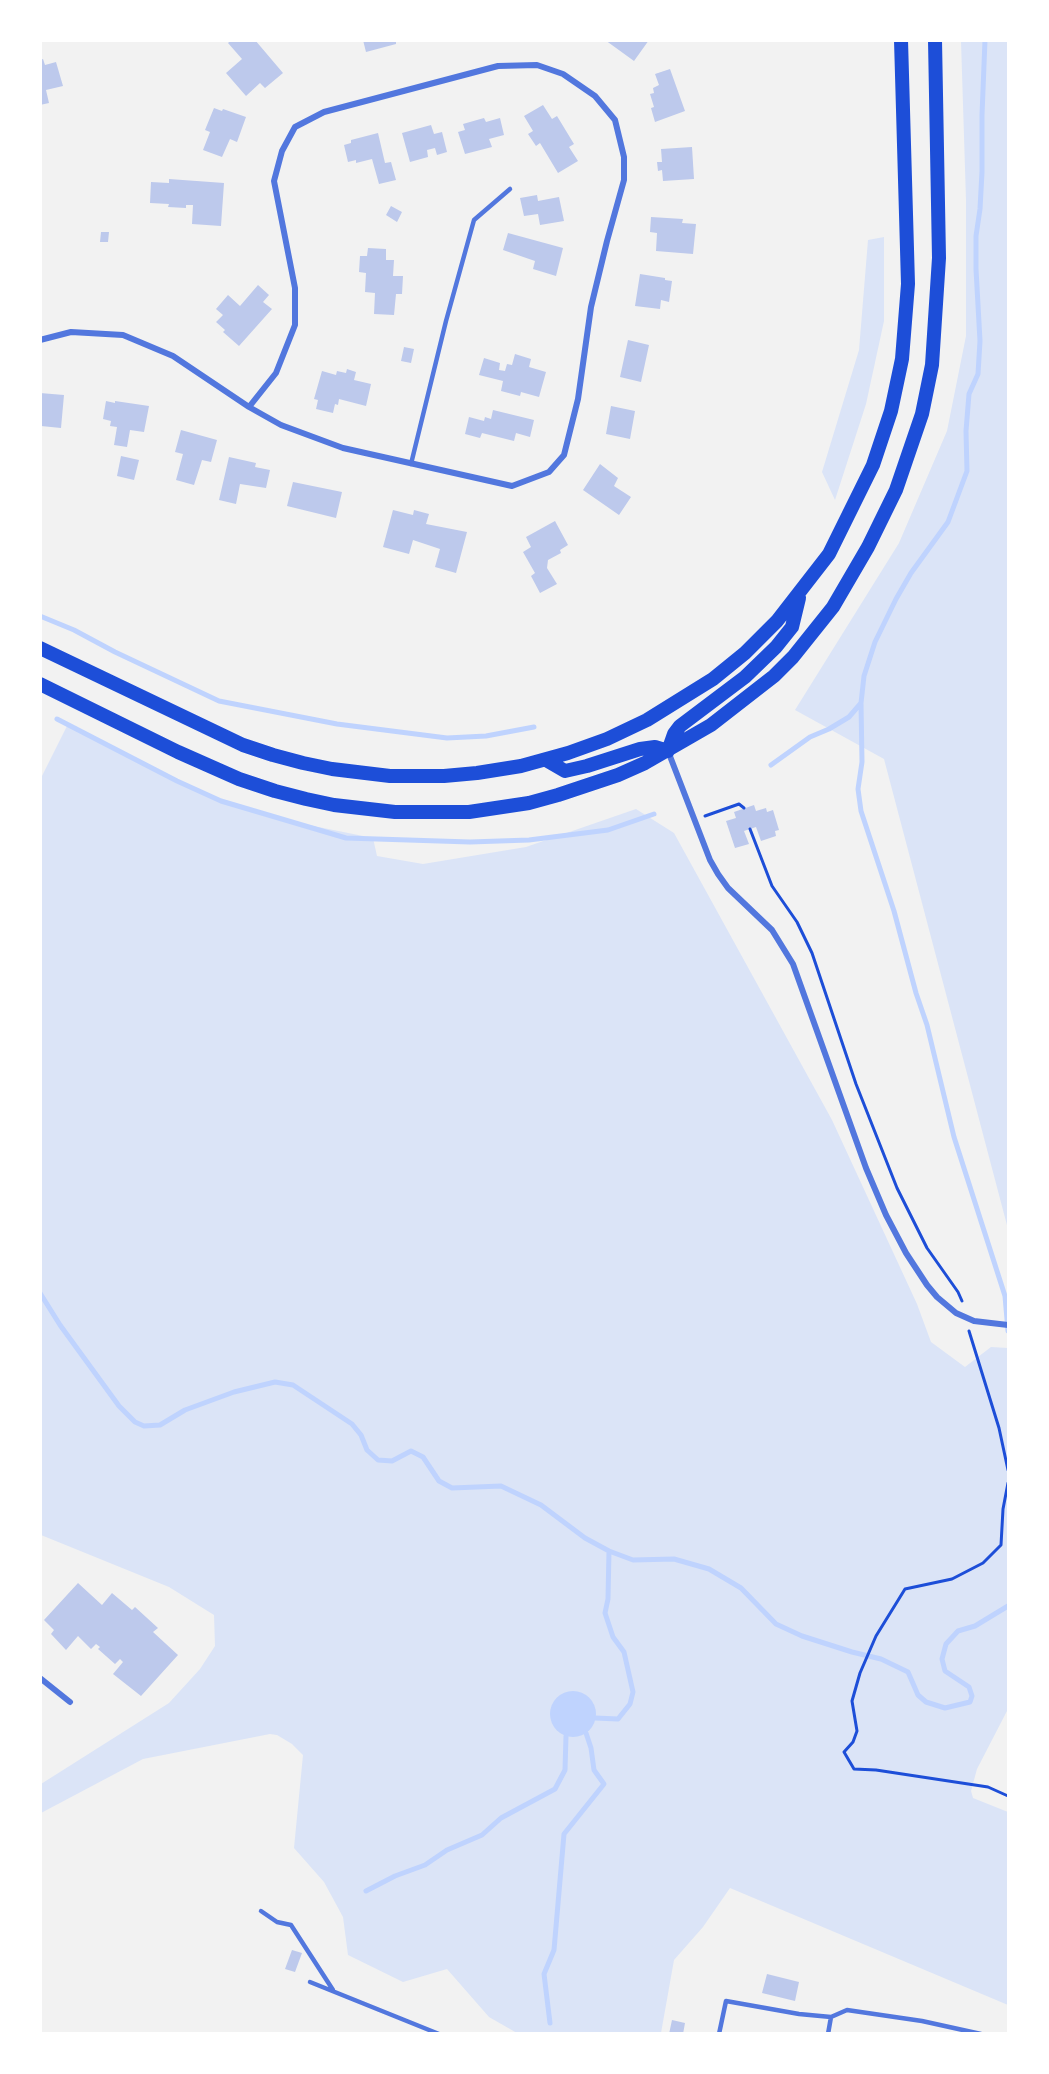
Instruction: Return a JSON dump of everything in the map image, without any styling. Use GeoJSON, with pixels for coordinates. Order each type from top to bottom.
{"type":"FeatureCollection","features":[{"type":"Feature","properties":{"kind":"main road"},"geometry":{"type":"LineString","coordinates":[[40,648],[217,734],[273,755],[360,773],[417,776],[477,773],[546,760],[628,730],[693,693],[745,653],[777,621],[829,554],[873,465],[891,411],[902,359],[908,284],[901,40]]}},
{"type":"Feature","properties":{"kind":"main road"},"geometry":{"type":"LineString","coordinates":[[40,684],[239,779],[296,796],[362,809],[395,812],[445,813],[497,809],[529,803],[586,787],[618,775],[668,751],[711,725],[774,676],[793,657],[833,607],[868,547],[896,490],[922,414],[932,365],[939,258],[935,40]]}},
{"type":"Feature","properties":{"kind":"main road"},"geometry":{"type":"LineString","coordinates":[[668,751],[674,734],[680,726],[745,677],[776,647],[792,627],[800,593]]}},
{"type":"Feature","properties":{"kind":"main road"},"geometry":{"type":"LineString","coordinates":[[546,760],[565,771],[640,749],[655,747],[668,751]]}},
{"type":"Feature","properties":{"kind":"street"},"geometry":{"type":"LineString","coordinates":[[40,340],[70,332],[123,335],[173,356],[249,407],[281,425],[343,448],[512,486],[549,472],[564,455],[578,399],[591,307],[624,180],[624,157],[615,120],[595,96],[563,74],[537,64],[498,66],[324,112],[295,127],[282,151],[274,181],[295,288],[295,325],[276,373],[249,407]]}},
{"type":"Feature","properties":{"kind":"street"},"geometry":{"type":"LineString","coordinates":[[668,751],[694,820],[718,874],[728,888],[772,930],[787,951],[866,1168],[895,1234],[927,1285],[947,1307],[965,1318],[1008,1325]]}},
{"type":"Feature","properties":{"kind":"street"},"geometry":{"type":"LineString","coordinates":[[40,1678],[70,1702]]}},
{"type":"Feature","properties":{"kind":"lane"},"geometry":{"type":"LineString","coordinates":[[411,464],[446,321],[474,220],[510,189]]}},
{"type":"Feature","properties":{"kind":"lane"},"geometry":{"type":"LineString","coordinates":[[261,1911],[277,1922],[291,1925],[333,1990]]}},
{"type":"Feature","properties":{"kind":"lane"},"geometry":{"type":"LineString","coordinates":[[310,1982],[439,2034]]}},
{"type":"Feature","properties":{"kind":"lane"},"geometry":{"type":"LineString","coordinates":[[719,2034],[726,2001],[799,2014],[831,2017],[847,2010],[922,2021],[981,2034]]}},
{"type":"Feature","properties":{"kind":"lane"},"geometry":{"type":"LineString","coordinates":[[828,2034],[831,2017]]}},
{"type":"Feature","properties":{"kind":"path"},"geometry":{"type":"LineString","coordinates":[[694,820],[739,804],[744,808]]}},
{"type":"Feature","properties":{"kind":"path"},"geometry":{"type":"LineString","coordinates":[[750,829],[772,886],[797,922],[812,953],[856,1084],[897,1188],[927,1248],[958,1292],[963,1304]]}},
{"type":"Feature","properties":{"kind":"path"},"geometry":{"type":"LineString","coordinates":[[965,1318],[999,1428],[1008,1470]]}},
{"type":"Feature","properties":{"kind":"path"},"geometry":{"type":"LineString","coordinates":[[1008,1483],[1003,1509],[1001,1545],[983,1563],[952,1579],[905,1589],[876,1636],[860,1673],[852,1701],[857,1731],[853,1742],[844,1752],[854,1768],[988,1786],[1008,1796]]}},
{"type":"Feature","properties":{"kind":"shaded area"},"geometry":{"type":"Polygon","coordinates":[[[961,41],[1008,41],[1008,1229],[884,759],[795,710],[899,543],[947,431],[966,336],[966,200],[961,41]]]}},
{"type":"Feature","properties":{"kind":"shaded area"},"geometry":{"type":"Polygon","coordinates":[[[884,237],[884,321],[866,404],[835,500],[822,472],[859,350],[868,240],[884,237]]]}},
{"type":"Feature","properties":{"kind":"shaded area"},"geometry":{"type":"Polygon","coordinates":[[[67,726],[146,766],[264,816],[373,838],[377,856],[423,864],[526,847],[636,809],[674,833],[832,1120],[917,1304],[931,1342],[965,1367],[991,1347],[1008,1348],[1008,1709],[977,1769],[971,1791],[973,1798],[1008,1812],[1008,2005],[730,1888],[703,1927],[674,1960],[661,2033],[517,2033],[489,2017],[447,1969],[403,1982],[348,1955],[343,1917],[324,1882],[294,1848],[303,1755],[292,1744],[277,1735],[270,1734],[143,1759],[41,1813],[41,1784],[169,1703],[200,1669],[215,1646],[214,1615],[169,1587],[41,1535],[40,780],[67,726]]]}},
{"type":"Feature","properties":{"kind":"water"},"geometry":{"type":"Polygon","coordinates":[[[573,1691],[589,1698],[596,1714],[589,1730],[573,1737],[557,1730],[550,1714],[557,1698],[573,1691]]]}},
{"type":"Feature","properties":{"kind":"building"},"geometry":{"type":"Polygon","coordinates":[[[231,40],[255,40],[283,73],[265,88],[260,83],[246,96],[226,73],[242,59],[228,43],[231,40]]]}},
{"type":"Feature","properties":{"kind":"building"},"geometry":{"type":"Polygon","coordinates":[[[363,40],[396,40],[396,44],[366,52],[363,40]]]}},
{"type":"Feature","properties":{"kind":"building"},"geometry":{"type":"Polygon","coordinates":[[[605,40],[649,40],[634,61],[605,40]]]}},
{"type":"Feature","properties":{"kind":"building"},"geometry":{"type":"Polygon","coordinates":[[[43,59],[45,65],[56,62],[63,86],[46,90],[49,103],[40,105],[40,60],[43,59]]]}},
{"type":"Feature","properties":{"kind":"building"},"geometry":{"type":"Polygon","coordinates":[[[670,69],[685,111],[655,122],[650,94],[654,93],[653,88],[659,85],[655,74],[670,69]]]}},
{"type":"Feature","properties":{"kind":"building"},"geometry":{"type":"Polygon","coordinates":[[[543,105],[552,119],[557,116],[574,144],[569,147],[578,161],[558,173],[540,143],[536,146],[528,134],[533,131],[524,116],[543,105]]]}},
{"type":"Feature","properties":{"kind":"building"},"geometry":{"type":"Polygon","coordinates":[[[214,108],[246,117],[237,142],[230,139],[222,157],[203,150],[210,132],[205,130],[214,108]]]}},
{"type":"Feature","properties":{"kind":"building"},"geometry":{"type":"Polygon","coordinates":[[[484,118],[486,122],[500,118],[504,135],[489,139],[492,147],[465,154],[458,132],[465,130],[463,124],[484,118]]]}},
{"type":"Feature","properties":{"kind":"building"},"geometry":{"type":"Polygon","coordinates":[[[431,125],[434,134],[442,132],[447,152],[437,155],[435,148],[427,150],[428,157],[410,162],[402,133],[431,125]]]}},
{"type":"Feature","properties":{"kind":"building"},"geometry":{"type":"Polygon","coordinates":[[[378,133],[385,163],[391,162],[396,180],[379,184],[372,159],[356,163],[356,160],[348,162],[344,145],[351,143],[351,140],[378,133]]]}},
{"type":"Feature","properties":{"kind":"building"},"geometry":{"type":"Polygon","coordinates":[[[692,147],[694,179],[663,181],[662,170],[658,171],[657,162],[662,162],[661,149],[692,147]]]}},
{"type":"Feature","properties":{"kind":"building"},"geometry":{"type":"Polygon","coordinates":[[[169,179],[224,183],[221,226],[192,224],[193,205],[186,205],[186,208],[150,203],[151,182],[169,183],[169,179]]]}},
{"type":"Feature","properties":{"kind":"building"},"geometry":{"type":"Polygon","coordinates":[[[537,195],[538,201],[559,197],[564,221],[540,225],[538,214],[524,216],[520,198],[537,195]]]}},
{"type":"Feature","properties":{"kind":"building"},"geometry":{"type":"Polygon","coordinates":[[[391,206],[402,212],[397,222],[386,215],[391,206]]]}},
{"type":"Feature","properties":{"kind":"building"},"geometry":{"type":"Polygon","coordinates":[[[651,217],[683,219],[682,223],[696,224],[693,254],[656,251],[657,233],[650,232],[651,217]]]}},
{"type":"Feature","properties":{"kind":"building"},"geometry":{"type":"Polygon","coordinates":[[[101,232],[109,232],[108,242],[100,242],[101,232]]]}},
{"type":"Feature","properties":{"kind":"building"},"geometry":{"type":"Polygon","coordinates":[[[508,233],[563,248],[556,276],[533,269],[535,261],[503,250],[508,233]]]}},
{"type":"Feature","properties":{"kind":"building"},"geometry":{"type":"Polygon","coordinates":[[[368,248],[386,249],[386,260],[394,260],[393,276],[403,276],[402,294],[396,294],[394,315],[374,314],[375,293],[365,292],[366,273],[359,272],[360,256],[367,256],[368,248]]]}},
{"type":"Feature","properties":{"kind":"building"},"geometry":{"type":"Polygon","coordinates":[[[640,274],[672,281],[669,302],[661,300],[660,309],[635,306],[640,274]]]}},
{"type":"Feature","properties":{"kind":"building"},"geometry":{"type":"Polygon","coordinates":[[[258,285],[269,295],[263,302],[272,309],[239,346],[223,332],[225,330],[216,322],[223,315],[216,309],[228,295],[240,306],[258,285]]]}},
{"type":"Feature","properties":{"kind":"building"},"geometry":{"type":"Polygon","coordinates":[[[628,340],[649,345],[641,382],[620,377],[628,340]]]}},
{"type":"Feature","properties":{"kind":"building"},"geometry":{"type":"Polygon","coordinates":[[[404,347],[414,349],[411,363],[401,361],[404,347]]]}},
{"type":"Feature","properties":{"kind":"building"},"geometry":{"type":"Polygon","coordinates":[[[515,354],[531,359],[529,367],[546,372],[539,397],[521,392],[520,396],[501,391],[503,381],[479,375],[484,358],[500,363],[499,370],[505,371],[507,364],[512,365],[515,354]]]}},
{"type":"Feature","properties":{"kind":"building"},"geometry":{"type":"Polygon","coordinates":[[[347,369],[356,372],[354,380],[371,384],[366,406],[339,399],[333,413],[316,409],[318,400],[314,399],[322,371],[336,375],[337,371],[346,373],[347,369]]]}},
{"type":"Feature","properties":{"kind":"building"},"geometry":{"type":"Polygon","coordinates":[[[40,393],[64,395],[61,428],[41,426],[40,393]]]}},
{"type":"Feature","properties":{"kind":"building"},"geometry":{"type":"Polygon","coordinates":[[[106,401],[149,406],[144,432],[130,430],[127,447],[114,445],[117,427],[110,426],[111,421],[103,419],[106,401]]]}},
{"type":"Feature","properties":{"kind":"building"},"geometry":{"type":"Polygon","coordinates":[[[611,406],[635,411],[630,439],[606,434],[611,406]]]}},
{"type":"Feature","properties":{"kind":"building"},"geometry":{"type":"Polygon","coordinates":[[[493,410],[534,420],[530,437],[516,433],[514,441],[482,433],[480,438],[465,434],[469,417],[484,421],[485,417],[491,419],[493,410]]]}},
{"type":"Feature","properties":{"kind":"building"},"geometry":{"type":"Polygon","coordinates":[[[181,430],[217,440],[211,462],[202,460],[194,485],[176,480],[183,454],[175,452],[181,430]]]}},
{"type":"Feature","properties":{"kind":"building"},"geometry":{"type":"Polygon","coordinates":[[[121,456],[139,460],[134,480],[117,476],[121,456]]]}},
{"type":"Feature","properties":{"kind":"building"},"geometry":{"type":"Polygon","coordinates":[[[229,457],[256,463],[255,467],[270,470],[266,488],[240,484],[236,504],[219,500],[229,457]]]}},
{"type":"Feature","properties":{"kind":"building"},"geometry":{"type":"Polygon","coordinates":[[[600,464],[618,478],[614,486],[631,497],[619,515],[583,490],[600,464]]]}},
{"type":"Feature","properties":{"kind":"building"},"geometry":{"type":"Polygon","coordinates":[[[293,482],[342,492],[336,518],[287,506],[293,482]]]}},
{"type":"Feature","properties":{"kind":"building"},"geometry":{"type":"Polygon","coordinates":[[[393,510],[413,515],[414,510],[429,514],[426,524],[467,532],[456,573],[435,567],[440,549],[413,540],[409,554],[383,547],[393,510]]]}},
{"type":"Feature","properties":{"kind":"building"},"geometry":{"type":"Polygon","coordinates":[[[555,521],[568,545],[560,550],[561,553],[548,560],[547,568],[557,584],[540,593],[531,576],[535,573],[523,552],[531,547],[526,537],[555,521]]]}},
{"type":"Feature","properties":{"kind":"building"},"geometry":{"type":"Polygon","coordinates":[[[754,805],[756,811],[766,808],[767,812],[773,810],[779,830],[775,831],[776,836],[761,841],[756,827],[744,831],[749,844],[735,848],[726,821],[736,818],[734,812],[754,805]]]}},
{"type":"Feature","properties":{"kind":"building"},"geometry":{"type":"Polygon","coordinates":[[[78,1583],[102,1605],[112,1593],[132,1610],[135,1607],[158,1628],[153,1632],[178,1655],[141,1696],[113,1674],[123,1662],[120,1659],[115,1664],[98,1649],[100,1647],[96,1644],[91,1649],[78,1636],[66,1650],[51,1634],[54,1630],[44,1620],[78,1583]]]}},
{"type":"Feature","properties":{"kind":"building"},"geometry":{"type":"Polygon","coordinates":[[[292,1950],[302,1953],[295,1972],[285,1969],[292,1950]]]}},
{"type":"Feature","properties":{"kind":"building"},"geometry":{"type":"Polygon","coordinates":[[[767,1974],[799,1982],[795,2001],[762,1993],[767,1974]]]}},
{"type":"Feature","properties":{"kind":"building"},"geometry":{"type":"Polygon","coordinates":[[[672,2020],[685,2023],[683,2034],[669,2034],[672,2020]]]}},
{"type":"Feature","properties":{"kind":"waterway"},"geometry":{"type":"LineString","coordinates":[[985,40],[982,172],[976,236],[980,341],[978,374],[969,394],[966,431],[967,471],[948,522],[911,573],[875,642],[864,676],[861,703],[862,762],[858,789],[861,811],[894,911],[927,1025],[954,1137],[1005,1296],[1008,1331]]}},
{"type":"Feature","properties":{"kind":"waterway"},"geometry":{"type":"LineString","coordinates":[[40,616],[74,630],[219,701],[337,724],[447,738],[486,736],[534,727]]}},
{"type":"Feature","properties":{"kind":"waterway"},"geometry":{"type":"LineString","coordinates":[[771,765],[810,737],[849,717],[861,703]]}},
{"type":"Feature","properties":{"kind":"waterway"},"geometry":{"type":"LineString","coordinates":[[57,719],[221,801],[346,838],[470,842],[529,840],[608,830],[654,814]]}},
{"type":"Feature","properties":{"kind":"waterway"},"geometry":{"type":"LineString","coordinates":[[40,1293],[60,1325],[119,1406],[135,1422],[144,1426],[160,1425],[185,1410],[234,1392],[275,1382],[293,1385],[352,1424],[361,1435],[367,1450],[378,1460],[392,1461],[411,1451],[423,1457],[439,1481],[452,1488],[501,1486],[541,1505],[585,1538],[609,1551],[633,1560],[674,1559],[709,1569],[741,1588],[776,1624],[802,1636],[881,1659],[908,1672],[918,1695],[926,1702],[945,1708],[970,1702],[972,1696],[969,1687],[945,1671],[942,1659],[946,1644],[958,1631],[975,1626],[1008,1606]]}},
{"type":"Feature","properties":{"kind":"waterway"},"geometry":{"type":"LineString","coordinates":[[595,1718],[618,1719],[630,1704],[633,1692],[624,1652],[613,1637],[605,1613],[608,1599],[609,1551]]}},
{"type":"Feature","properties":{"kind":"waterway"},"geometry":{"type":"LineString","coordinates":[[550,2023],[544,1974],[554,1950],[564,1834],[604,1784],[594,1770],[586,1733]]}},
{"type":"Feature","properties":{"kind":"waterway"},"geometry":{"type":"LineString","coordinates":[[366,1891],[395,1876],[425,1865],[447,1850],[482,1835],[501,1818],[555,1789],[565,1770],[566,1736]]}}]}
